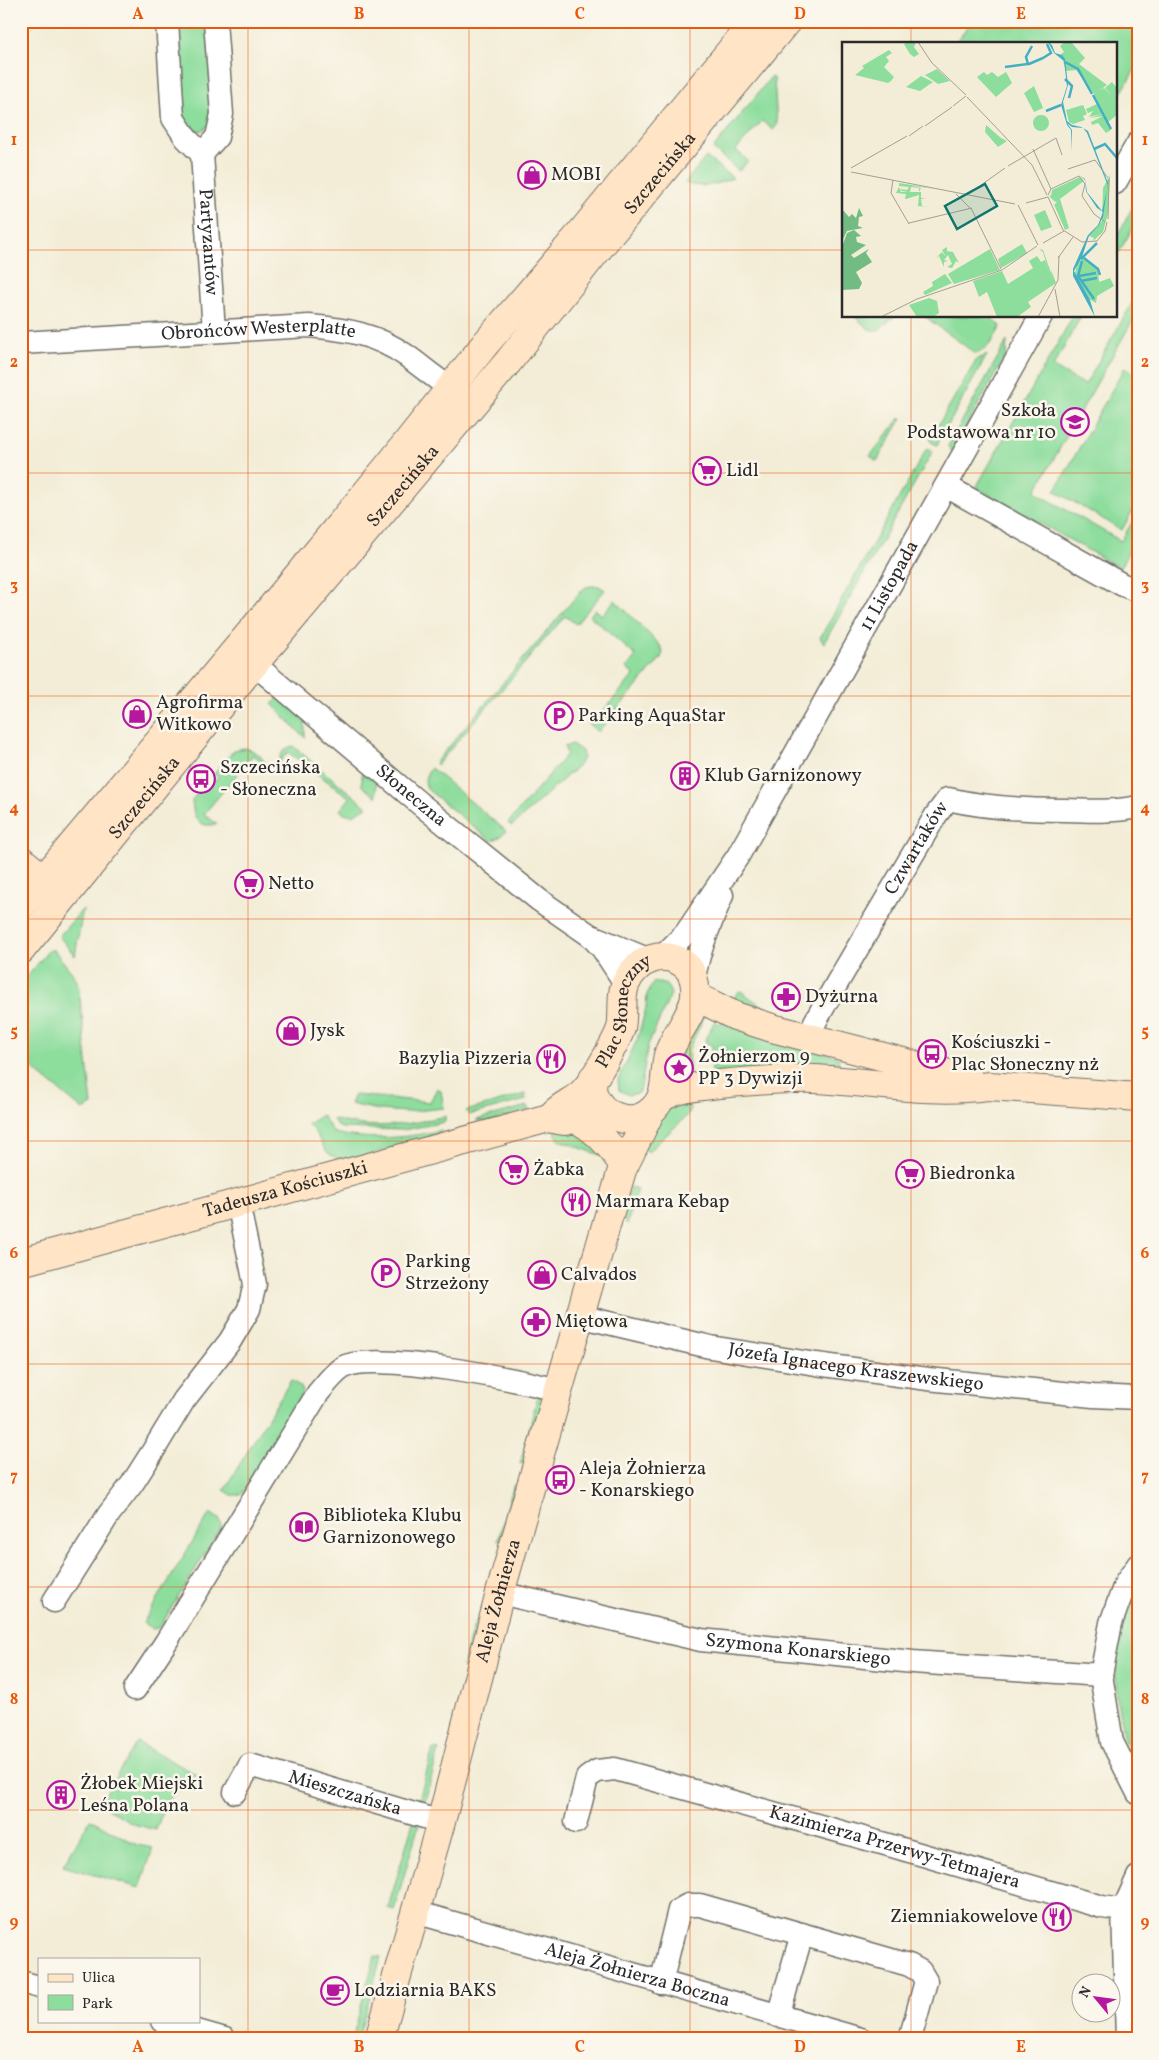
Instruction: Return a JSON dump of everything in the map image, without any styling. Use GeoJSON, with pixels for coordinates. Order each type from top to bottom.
{"type":"FeatureCollection","features":[{"type":"Feature","properties":{"kind":"street"},"geometry":{"type":"LineString","coordinates":[[166,21],[173,118],[186,138],[202,154],[217,137],[222,114],[215,21]]}},
{"type":"Feature","properties":{"kind":"street","name":"Szczecińska"},"geometry":{"type":"LineString","coordinates":[[21,906],[508,362],[603,243],[787,21]]}},
{"type":"Feature","properties":{"kind":"street","name":"Szczecińska"},"geometry":{"type":"LineString","coordinates":[[21,950],[48,918],[384,471],[745,25]]}},
{"type":"Feature","properties":{"kind":"street"},"geometry":{"type":"LineString","coordinates":[[1116,182],[1138,143]]}},
{"type":"Feature","properties":{"kind":"street","name":"Partyzantów"},"geometry":{"type":"LineString","coordinates":[[202,154],[214,331]]}},
{"type":"Feature","properties":{"kind":"street","name":"11 Listopada"},"geometry":{"type":"LineString","coordinates":[[655,958],[686,933],[738,856],[1040,318]]}},
{"type":"Feature","properties":{"kind":"street","name":"Obrońców Westerplatte"},"geometry":{"type":"LineString","coordinates":[[21,343],[309,326],[359,332],[386,343],[462,396],[476,398]]}},
{"type":"Feature","properties":{"kind":"street"},"geometry":{"type":"LineString","coordinates":[[946,486],[1123,585],[1138,591]]}},
{"type":"Feature","properties":{"kind":"street","name":"Słoneczna"},"geometry":{"type":"LineString","coordinates":[[245,657],[532,894],[591,936],[602,948],[625,983]]}},
{"type":"Feature","properties":{"kind":"street","name":"Czwartaków"},"geometry":{"type":"LineString","coordinates":[[810,1039],[815,1022],[837,983],[936,815],[948,799],[974,805],[1034,810],[1116,811],[1138,807]]}},
{"type":"Feature","properties":{"kind":"street","name":"11 Listopada"},"geometry":{"type":"LineString","coordinates":[[694,988],[696,964],[702,945],[738,856]]}},
{"type":"Feature","properties":{"kind":"street"},"geometry":{"type":"LineString","coordinates":[[21,860],[44,879],[50,901],[48,918],[32,917],[21,911]]}},
{"type":"Feature","properties":{"kind":"street","name":"Słoneczna"},"geometry":{"type":"LineString","coordinates":[[591,936],[655,958]]}},
{"type":"Feature","properties":{"kind":"street","name":"Plac Słoneczny"},"geometry":{"type":"LineString","coordinates":[[611,1115],[594,1096],[592,1090],[593,1078],[621,1028],[625,983],[636,969],[655,958],[675,960],[686,966],[694,988]]}},
{"type":"Feature","properties":{"kind":"street"},"geometry":{"type":"LineString","coordinates":[[656,1104],[666,1083],[666,1069],[670,1049],[692,1007],[694,988],[735,1016],[810,1039],[924,1067],[989,1086],[1138,1097]]}},
{"type":"Feature","properties":{"kind":"street","name":"Tadeusza Kościuszki"},"geometry":{"type":"LineString","coordinates":[[550,1118],[556,1110],[586,1090],[593,1078]]}},
{"type":"Feature","properties":{"kind":"street"},"geometry":{"type":"LineString","coordinates":[[611,1115],[630,1120],[640,1118],[670,1092],[701,1086],[768,1079],[814,1079],[920,1088],[971,1089],[989,1086]]}},
{"type":"Feature","properties":{"kind":"street","name":"Aleja Żołnierza"},"geometry":{"type":"LineString","coordinates":[[622,1163],[627,1162],[656,1104]]}},
{"type":"Feature","properties":{"kind":"street","name":"Tadeusza Kościuszki"},"geometry":{"type":"LineString","coordinates":[[21,1262],[550,1118],[562,1121],[596,1113],[611,1115]]}},
{"type":"Feature","properties":{"kind":"street","name":"Aleja Żołnierza"},"geometry":{"type":"LineString","coordinates":[[379,2039],[441,1822],[500,1593],[622,1163],[619,1128],[611,1115]]}},
{"type":"Feature","properties":{"kind":"street"},"geometry":{"type":"LineString","coordinates":[[577,1119],[594,1128],[608,1143],[622,1163]]}},
{"type":"Feature","properties":{"kind":"street"},"geometry":{"type":"LineString","coordinates":[[54,1601],[109,1514],[143,1468],[184,1400],[230,1341],[249,1309],[255,1284],[238,1203]]}},
{"type":"Feature","properties":{"kind":"street","name":"Józefa Ignacego Kraszewskiego"},"geometry":{"type":"LineString","coordinates":[[579,1316],[710,1347],[816,1364],[928,1379],[1093,1396],[1138,1398]]}},
{"type":"Feature","properties":{"kind":"street"},"geometry":{"type":"LineString","coordinates":[[135,1689],[166,1642],[318,1393],[342,1367],[359,1362],[403,1363],[490,1376],[558,1390]]}},
{"type":"Feature","properties":{"kind":"street"},"geometry":{"type":"LineString","coordinates":[[1138,1565],[1125,1584],[1111,1623],[1101,1675],[1112,1742],[1138,1793]]}},
{"type":"Feature","properties":{"kind":"street","name":"Szymona Konarskiego"},"geometry":{"type":"LineString","coordinates":[[500,1593],[701,1640],[913,1662],[1101,1675]]}},
{"type":"Feature","properties":{"kind":"street","name":"Mieszczańska"},"geometry":{"type":"LineString","coordinates":[[235,1792],[250,1765],[441,1822]]}},
{"type":"Feature","properties":{"kind":"street","name":"Kazimierza Przerwy-Tetmajera"},"geometry":{"type":"LineString","coordinates":[[576,1822],[587,1778],[597,1771],[615,1769],[1102,1907],[1123,1910]]}},
{"type":"Feature","properties":{"kind":"street"},"geometry":{"type":"LineString","coordinates":[[1127,2039],[1123,1910],[1138,1877]]}},
{"type":"Feature","properties":{"kind":"street"},"geometry":{"type":"LineString","coordinates":[[661,1983],[679,1910],[688,1905],[700,1905],[909,1965],[920,1971],[926,1981],[910,2039]]}},
{"type":"Feature","properties":{"kind":"street","name":"Aleja Żołnierza Boczna"},"geometry":{"type":"LineString","coordinates":[[415,1912],[861,2039]]}},
{"type":"Feature","properties":{"kind":"street"},"geometry":{"type":"LineString","coordinates":[[778,2016],[802,1934]]}},
{"type":"Feature","properties":{"kind":"street"},"geometry":{"type":"LineString","coordinates":[[21,1982],[38,1987]]}},
{"type":"Feature","properties":{"kind":"street"},"geometry":{"type":"LineString","coordinates":[[166,2022],[225,2039]]}},
{"type":"Feature","properties":{"kind":"green space"},"geometry":{"type":"Polygon","coordinates":[[[176,21],[208,21],[214,123],[200,131],[194,130],[183,117],[176,21]]]}},
{"type":"Feature","properties":{"kind":"green space"},"geometry":{"type":"Polygon","coordinates":[[[972,21],[1138,21],[1138,64],[1116,102],[1116,42],[956,42],[972,21]]]}},
{"type":"Feature","properties":{"kind":"green space"},"geometry":{"type":"Polygon","coordinates":[[[771,77],[774,78],[777,125],[773,130],[762,121],[736,150],[748,161],[739,171],[713,149],[771,77]]]}},
{"type":"Feature","properties":{"kind":"green space"},"geometry":{"type":"Polygon","coordinates":[[[706,157],[733,178],[703,186],[685,183],[706,157]]]}},
{"type":"Feature","properties":{"kind":"green space"},"geometry":{"type":"Polygon","coordinates":[[[1137,199],[1138,219],[1119,252],[1116,250],[1116,238],[1137,199]]]}},
{"type":"Feature","properties":{"kind":"green space"},"geometry":{"type":"Polygon","coordinates":[[[1138,293],[1138,311],[1036,490],[1040,495],[1121,541],[1138,512],[1138,534],[1120,568],[979,489],[977,486],[1072,318],[1080,318],[1053,367],[1085,385],[1138,293]]]}},
{"type":"Feature","properties":{"kind":"green space"},"geometry":{"type":"Polygon","coordinates":[[[856,318],[893,318],[878,330],[870,330],[856,318]]]}},
{"type":"Feature","properties":{"kind":"green space"},"geometry":{"type":"Polygon","coordinates":[[[927,318],[991,318],[1000,325],[1000,328],[987,347],[976,354],[927,318]]]}},
{"type":"Feature","properties":{"kind":"green space"},"geometry":{"type":"Polygon","coordinates":[[[1007,341],[1006,355],[952,452],[948,446],[1007,341]]]}},
{"type":"Feature","properties":{"kind":"green space"},"geometry":{"type":"Polygon","coordinates":[[[987,355],[937,445],[931,442],[930,439],[977,359],[987,355]]]}},
{"type":"Feature","properties":{"kind":"green space"},"geometry":{"type":"Polygon","coordinates":[[[1125,367],[1138,375],[1138,501],[1122,530],[1055,491],[1125,367]]]}},
{"type":"Feature","properties":{"kind":"green space"},"geometry":{"type":"Polygon","coordinates":[[[902,418],[877,461],[870,456],[902,418]]]}},
{"type":"Feature","properties":{"kind":"green space"},"geometry":{"type":"Polygon","coordinates":[[[927,448],[933,451],[824,643],[820,638],[927,448]]]}},
{"type":"Feature","properties":{"kind":"green space"},"geometry":{"type":"Polygon","coordinates":[[[599,586],[605,590],[576,624],[565,616],[437,765],[435,763],[580,592],[586,587],[599,586]]]}},
{"type":"Feature","properties":{"kind":"green space"},"geometry":{"type":"Polygon","coordinates":[[[615,600],[660,645],[663,652],[661,658],[598,732],[589,724],[590,716],[598,717],[634,675],[626,668],[636,656],[590,616],[595,609],[602,615],[615,600]]]}},
{"type":"Feature","properties":{"kind":"green space"},"geometry":{"type":"Polygon","coordinates":[[[278,698],[305,720],[305,738],[272,704],[278,698]]]}},
{"type":"Feature","properties":{"kind":"green space"},"geometry":{"type":"Polygon","coordinates":[[[572,744],[582,751],[583,757],[580,764],[512,826],[508,823],[567,754],[564,747],[572,744]]]}},
{"type":"Feature","properties":{"kind":"green space"},"geometry":{"type":"Polygon","coordinates":[[[293,746],[367,807],[353,815],[343,813],[340,810],[350,798],[288,752],[278,764],[282,752],[293,746]]]}},
{"type":"Feature","properties":{"kind":"green space"},"geometry":{"type":"Polygon","coordinates":[[[245,748],[258,754],[266,765],[253,755],[204,814],[217,824],[205,825],[201,823],[195,816],[192,800],[206,783],[210,786],[218,777],[214,774],[234,750],[245,748]]]}},
{"type":"Feature","properties":{"kind":"green space"},"geometry":{"type":"Polygon","coordinates":[[[362,767],[376,782],[376,797],[362,786],[362,767]]]}},
{"type":"Feature","properties":{"kind":"green space"},"geometry":{"type":"Polygon","coordinates":[[[431,768],[506,831],[500,837],[491,841],[428,790],[425,778],[431,768]]]}},
{"type":"Feature","properties":{"kind":"green space"},"geometry":{"type":"Polygon","coordinates":[[[83,909],[75,956],[59,936],[83,909]]]}},
{"type":"Feature","properties":{"kind":"green space"},"geometry":{"type":"Polygon","coordinates":[[[49,950],[54,950],[76,978],[79,990],[92,1105],[83,1110],[21,1059],[21,984],[49,950]]]}},
{"type":"Feature","properties":{"kind":"green space"},"geometry":{"type":"Polygon","coordinates":[[[654,982],[665,984],[671,994],[648,1045],[641,1087],[638,1093],[629,1095],[619,1090],[618,1080],[637,1040],[646,1008],[647,994],[654,982]]]}},
{"type":"Feature","properties":{"kind":"green space"},"geometry":{"type":"Polygon","coordinates":[[[741,991],[763,1007],[803,1024],[731,1004],[737,993],[741,991]]]}},
{"type":"Feature","properties":{"kind":"green space"},"geometry":{"type":"Polygon","coordinates":[[[707,1011],[688,1051],[690,1080],[679,1080],[673,1070],[683,1040],[707,1011]]]}},
{"type":"Feature","properties":{"kind":"green space"},"geometry":{"type":"Polygon","coordinates":[[[724,1018],[839,1058],[837,1068],[712,1076],[712,1045],[705,1041],[714,1022],[721,1024],[724,1018]]]}},
{"type":"Feature","properties":{"kind":"green space"},"geometry":{"type":"Polygon","coordinates":[[[437,1088],[441,1091],[444,1108],[406,1112],[379,1110],[350,1104],[354,1095],[430,1102],[437,1088]]]}},
{"type":"Feature","properties":{"kind":"green space"},"geometry":{"type":"Polygon","coordinates":[[[525,1094],[526,1100],[469,1115],[466,1111],[525,1094]]]}},
{"type":"Feature","properties":{"kind":"green space"},"geometry":{"type":"Polygon","coordinates":[[[689,1097],[690,1113],[648,1152],[644,1148],[664,1111],[689,1097]]]}},
{"type":"Feature","properties":{"kind":"green space"},"geometry":{"type":"Polygon","coordinates":[[[527,1106],[529,1110],[487,1122],[476,1120],[527,1106]]]}},
{"type":"Feature","properties":{"kind":"green space"},"geometry":{"type":"Polygon","coordinates":[[[322,1115],[334,1133],[361,1137],[388,1138],[442,1130],[436,1136],[350,1160],[341,1159],[328,1153],[308,1124],[322,1115]]]}},
{"type":"Feature","properties":{"kind":"green space"},"geometry":{"type":"Polygon","coordinates":[[[445,1116],[445,1122],[403,1130],[342,1128],[337,1126],[333,1119],[347,1123],[375,1126],[417,1122],[445,1116]]]}},
{"type":"Feature","properties":{"kind":"green space"},"geometry":{"type":"Polygon","coordinates":[[[572,1129],[605,1157],[559,1140],[554,1130],[572,1129]]]}},
{"type":"Feature","properties":{"kind":"green space"},"geometry":{"type":"Polygon","coordinates":[[[630,1187],[637,1189],[627,1224],[622,1216],[630,1187]]]}},
{"type":"Feature","properties":{"kind":"green space"},"geometry":{"type":"Polygon","coordinates":[[[291,1380],[301,1387],[303,1392],[245,1490],[239,1495],[232,1495],[224,1490],[291,1380]]]}},
{"type":"Feature","properties":{"kind":"green space"},"geometry":{"type":"Polygon","coordinates":[[[539,1392],[543,1402],[525,1463],[520,1464],[539,1392]]]}},
{"type":"Feature","properties":{"kind":"green space"},"geometry":{"type":"Polygon","coordinates":[[[514,1484],[518,1488],[504,1539],[498,1540],[514,1484]]]}},
{"type":"Feature","properties":{"kind":"green space"},"geometry":{"type":"Polygon","coordinates":[[[210,1513],[219,1519],[222,1526],[160,1627],[153,1629],[143,1623],[210,1513]]]}},
{"type":"Feature","properties":{"kind":"green space"},"geometry":{"type":"Polygon","coordinates":[[[1138,1592],[1138,1773],[1129,1752],[1123,1730],[1116,1682],[1121,1635],[1128,1613],[1138,1592]]]}},
{"type":"Feature","properties":{"kind":"green space"},"geometry":{"type":"Polygon","coordinates":[[[474,1624],[480,1626],[469,1665],[462,1668],[474,1624]]]}},
{"type":"Feature","properties":{"kind":"green space"},"geometry":{"type":"Polygon","coordinates":[[[137,1742],[197,1775],[166,1801],[156,1830],[133,1824],[100,1803],[137,1742]]]}},
{"type":"Feature","properties":{"kind":"green space"},"geometry":{"type":"Polygon","coordinates":[[[433,1749],[439,1750],[423,1808],[417,1807],[433,1749]]]}},
{"type":"Feature","properties":{"kind":"green space"},"geometry":{"type":"Polygon","coordinates":[[[90,1819],[137,1845],[153,1848],[140,1888],[63,1866],[90,1819]]]}},
{"type":"Feature","properties":{"kind":"green space"},"geometry":{"type":"Polygon","coordinates":[[[413,1822],[419,1824],[394,1910],[388,1908],[413,1822]]]}},
{"type":"Feature","properties":{"kind":"green space"},"geometry":{"type":"Polygon","coordinates":[[[375,1956],[381,1957],[358,2039],[352,2039],[375,1956]]]}},
{"type":"Feature","properties":{"kind":"place","name":"MOBI"},"geometry":{"type":"Point","coordinates":[532,175]}},
{"type":"Feature","properties":{"kind":"place","name":"Szkoła Podstawowa nr 10"},"geometry":{"type":"Point","coordinates":[1075,422]}},
{"type":"Feature","properties":{"kind":"place","name":"Lidl"},"geometry":{"type":"Point","coordinates":[707,471]}},
{"type":"Feature","properties":{"kind":"place","name":"Agrofirma Witkowo"},"geometry":{"type":"Point","coordinates":[137,714]}},
{"type":"Feature","properties":{"kind":"place","name":"Parking AquaStar"},"geometry":{"type":"Point","coordinates":[559,716]}},
{"type":"Feature","properties":{"kind":"place","name":"Klub Garnizonowy"},"geometry":{"type":"Point","coordinates":[685,776]}},
{"type":"Feature","properties":{"kind":"place","name":"Szczecińska - Słoneczna"},"geometry":{"type":"Point","coordinates":[201,779]}},
{"type":"Feature","properties":{"kind":"place","name":"Netto"},"geometry":{"type":"Point","coordinates":[249,884]}},
{"type":"Feature","properties":{"kind":"place","name":"Dyżurna"},"geometry":{"type":"Point","coordinates":[786,997]}},
{"type":"Feature","properties":{"kind":"place","name":"Jysk"},"geometry":{"type":"Point","coordinates":[291,1031]}},
{"type":"Feature","properties":{"kind":"place","name":"Kościuszki - Plac Słoneczny nż"},"geometry":{"type":"Point","coordinates":[932,1054]}},
{"type":"Feature","properties":{"kind":"place","name":"Bazylia Pizzeria"},"geometry":{"type":"Point","coordinates":[551,1059]}},
{"type":"Feature","properties":{"kind":"place","name":"Żołnierzom 9 PP 3 Dywizji"},"geometry":{"type":"Point","coordinates":[679,1068]}},
{"type":"Feature","properties":{"kind":"place","name":"Żabka"},"geometry":{"type":"Point","coordinates":[514,1170]}},
{"type":"Feature","properties":{"kind":"place","name":"Biedronka"},"geometry":{"type":"Point","coordinates":[910,1174]}},
{"type":"Feature","properties":{"kind":"place","name":"Marmara Kebap"},"geometry":{"type":"Point","coordinates":[576,1202]}},
{"type":"Feature","properties":{"kind":"place","name":"Parking Strzeżony"},"geometry":{"type":"Point","coordinates":[386,1273]}},
{"type":"Feature","properties":{"kind":"place","name":"Calvados"},"geometry":{"type":"Point","coordinates":[542,1275]}},
{"type":"Feature","properties":{"kind":"place","name":"Miętowa"},"geometry":{"type":"Point","coordinates":[536,1322]}},
{"type":"Feature","properties":{"kind":"place","name":"Aleja Żołnierza - Konarskiego"},"geometry":{"type":"Point","coordinates":[560,1480]}},
{"type":"Feature","properties":{"kind":"place","name":"Biblioteka Klubu Garnizonowego"},"geometry":{"type":"Point","coordinates":[304,1527]}},
{"type":"Feature","properties":{"kind":"place","name":"Żłobek Miejski Leśna Polana"},"geometry":{"type":"Point","coordinates":[61,1795]}},
{"type":"Feature","properties":{"kind":"place","name":"Ziemniakowelove"},"geometry":{"type":"Point","coordinates":[1057,1917]}},
{"type":"Feature","properties":{"kind":"place","name":"Lodziarnia BAKS"},"geometry":{"type":"Point","coordinates":[335,1991]}}]}
